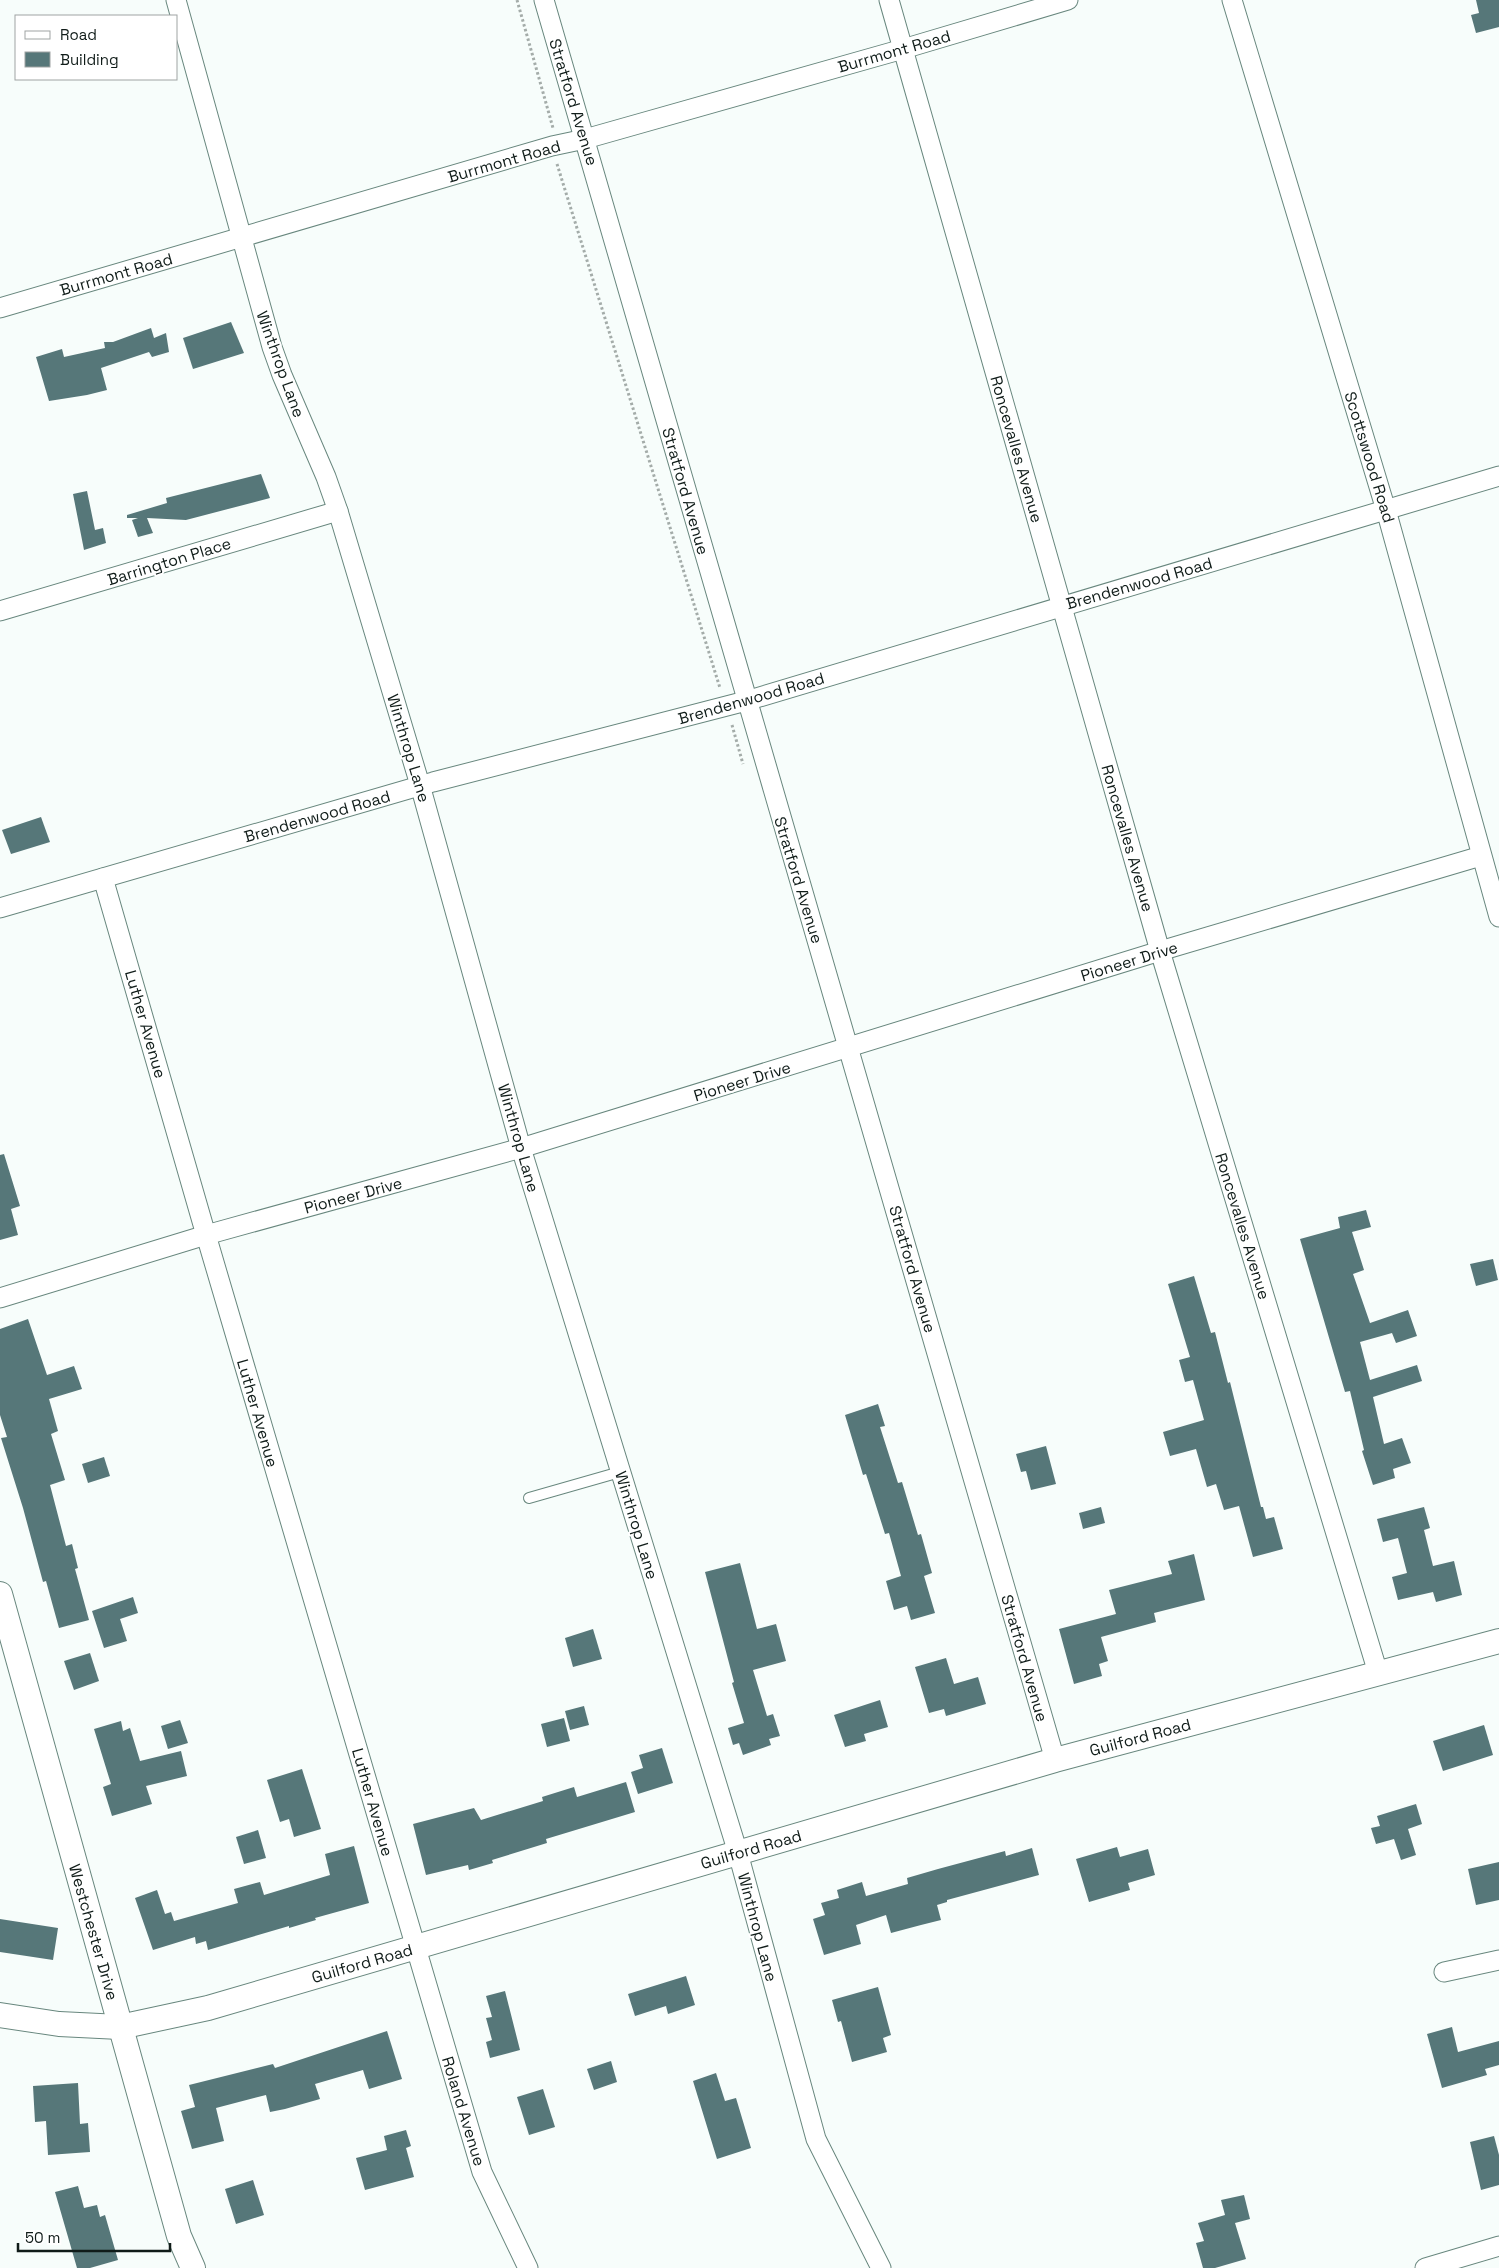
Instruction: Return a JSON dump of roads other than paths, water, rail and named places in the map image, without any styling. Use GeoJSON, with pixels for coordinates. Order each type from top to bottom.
{"type":"FeatureCollection","features":[{"type":"Feature","properties":{"kind":"street","name":"Winthrop Lane"},"geometry":{"type":"LineString","coordinates":[[176,0],[241,237],[282,375],[326,477],[338,511],[420,786],[521,1148],[738,1853],[816,2139],[881,2268]]}},
{"type":"Feature","properties":{"kind":"street","name":"Stratford Avenue"},"geometry":{"type":"LineString","coordinates":[[544,0],[1055,1760]]}},
{"type":"Feature","properties":{"kind":"street","name":"Roncevalles Avenue"},"geometry":{"type":"LineString","coordinates":[[889,0],[1160,951],[1378,1673]]}},
{"type":"Feature","properties":{"kind":"street","name":"Burrmont Road"},"geometry":{"type":"LineString","coordinates":[[0,308],[552,146],[585,139],[903,50],[1068,0]]}},
{"type":"Feature","properties":{"kind":"street","name":"Scottswood Road"},"geometry":{"type":"LineString","coordinates":[[1232,0],[1386,510],[1499,917]]}},
{"type":"Feature","properties":{"kind":"street","name":"Brendenwood Road"},"geometry":{"type":"LineString","coordinates":[[0,908],[420,786],[746,701],[1499,476]]}},
{"type":"Feature","properties":{"kind":"street","name":"Barrington Place"},"geometry":{"type":"LineString","coordinates":[[0,612],[338,511]]}},
{"type":"Feature","properties":{"kind":"street","name":"Pioneer Drive"},"geometry":{"type":"LineString","coordinates":[[0,1298],[206,1235],[521,1148],[1160,951],[1481,856]]}},
{"type":"Feature","properties":{"kind":"street","name":"Luther Avenue"},"geometry":{"type":"LineString","coordinates":[[104,878],[206,1235],[416,1948]]}},
{"type":"Feature","properties":{"kind":"street","name":"Westchester Drive"},"geometry":{"type":"LineString","coordinates":[[0,1594],[179,2236],[194,2268]]}},
{"type":"Feature","properties":{"kind":"street","name":"Guilford Road"},"geometry":{"type":"LineString","coordinates":[[0,2015],[60,2024],[120,2026],[208,2008],[1055,1760],[1499,1642]]}},
{"type":"Feature","properties":{"kind":"street","name":"Roland Avenue"},"geometry":{"type":"LineString","coordinates":[[416,1948],[482,2172],[528,2268]]}},
{"type":"Feature","properties":{"kind":"street"},"geometry":{"type":"LineString","coordinates":[[1444,1972],[1499,1960]]}},
{"type":"Feature","properties":{"kind":"street"},"geometry":{"type":"LineString","coordinates":[[1425,2268],[1499,2246]]}},
{"type":"Feature","properties":{"kind":"lane"},"geometry":{"type":"LineString","coordinates":[[529,1498],[620,1472]]}}]}
